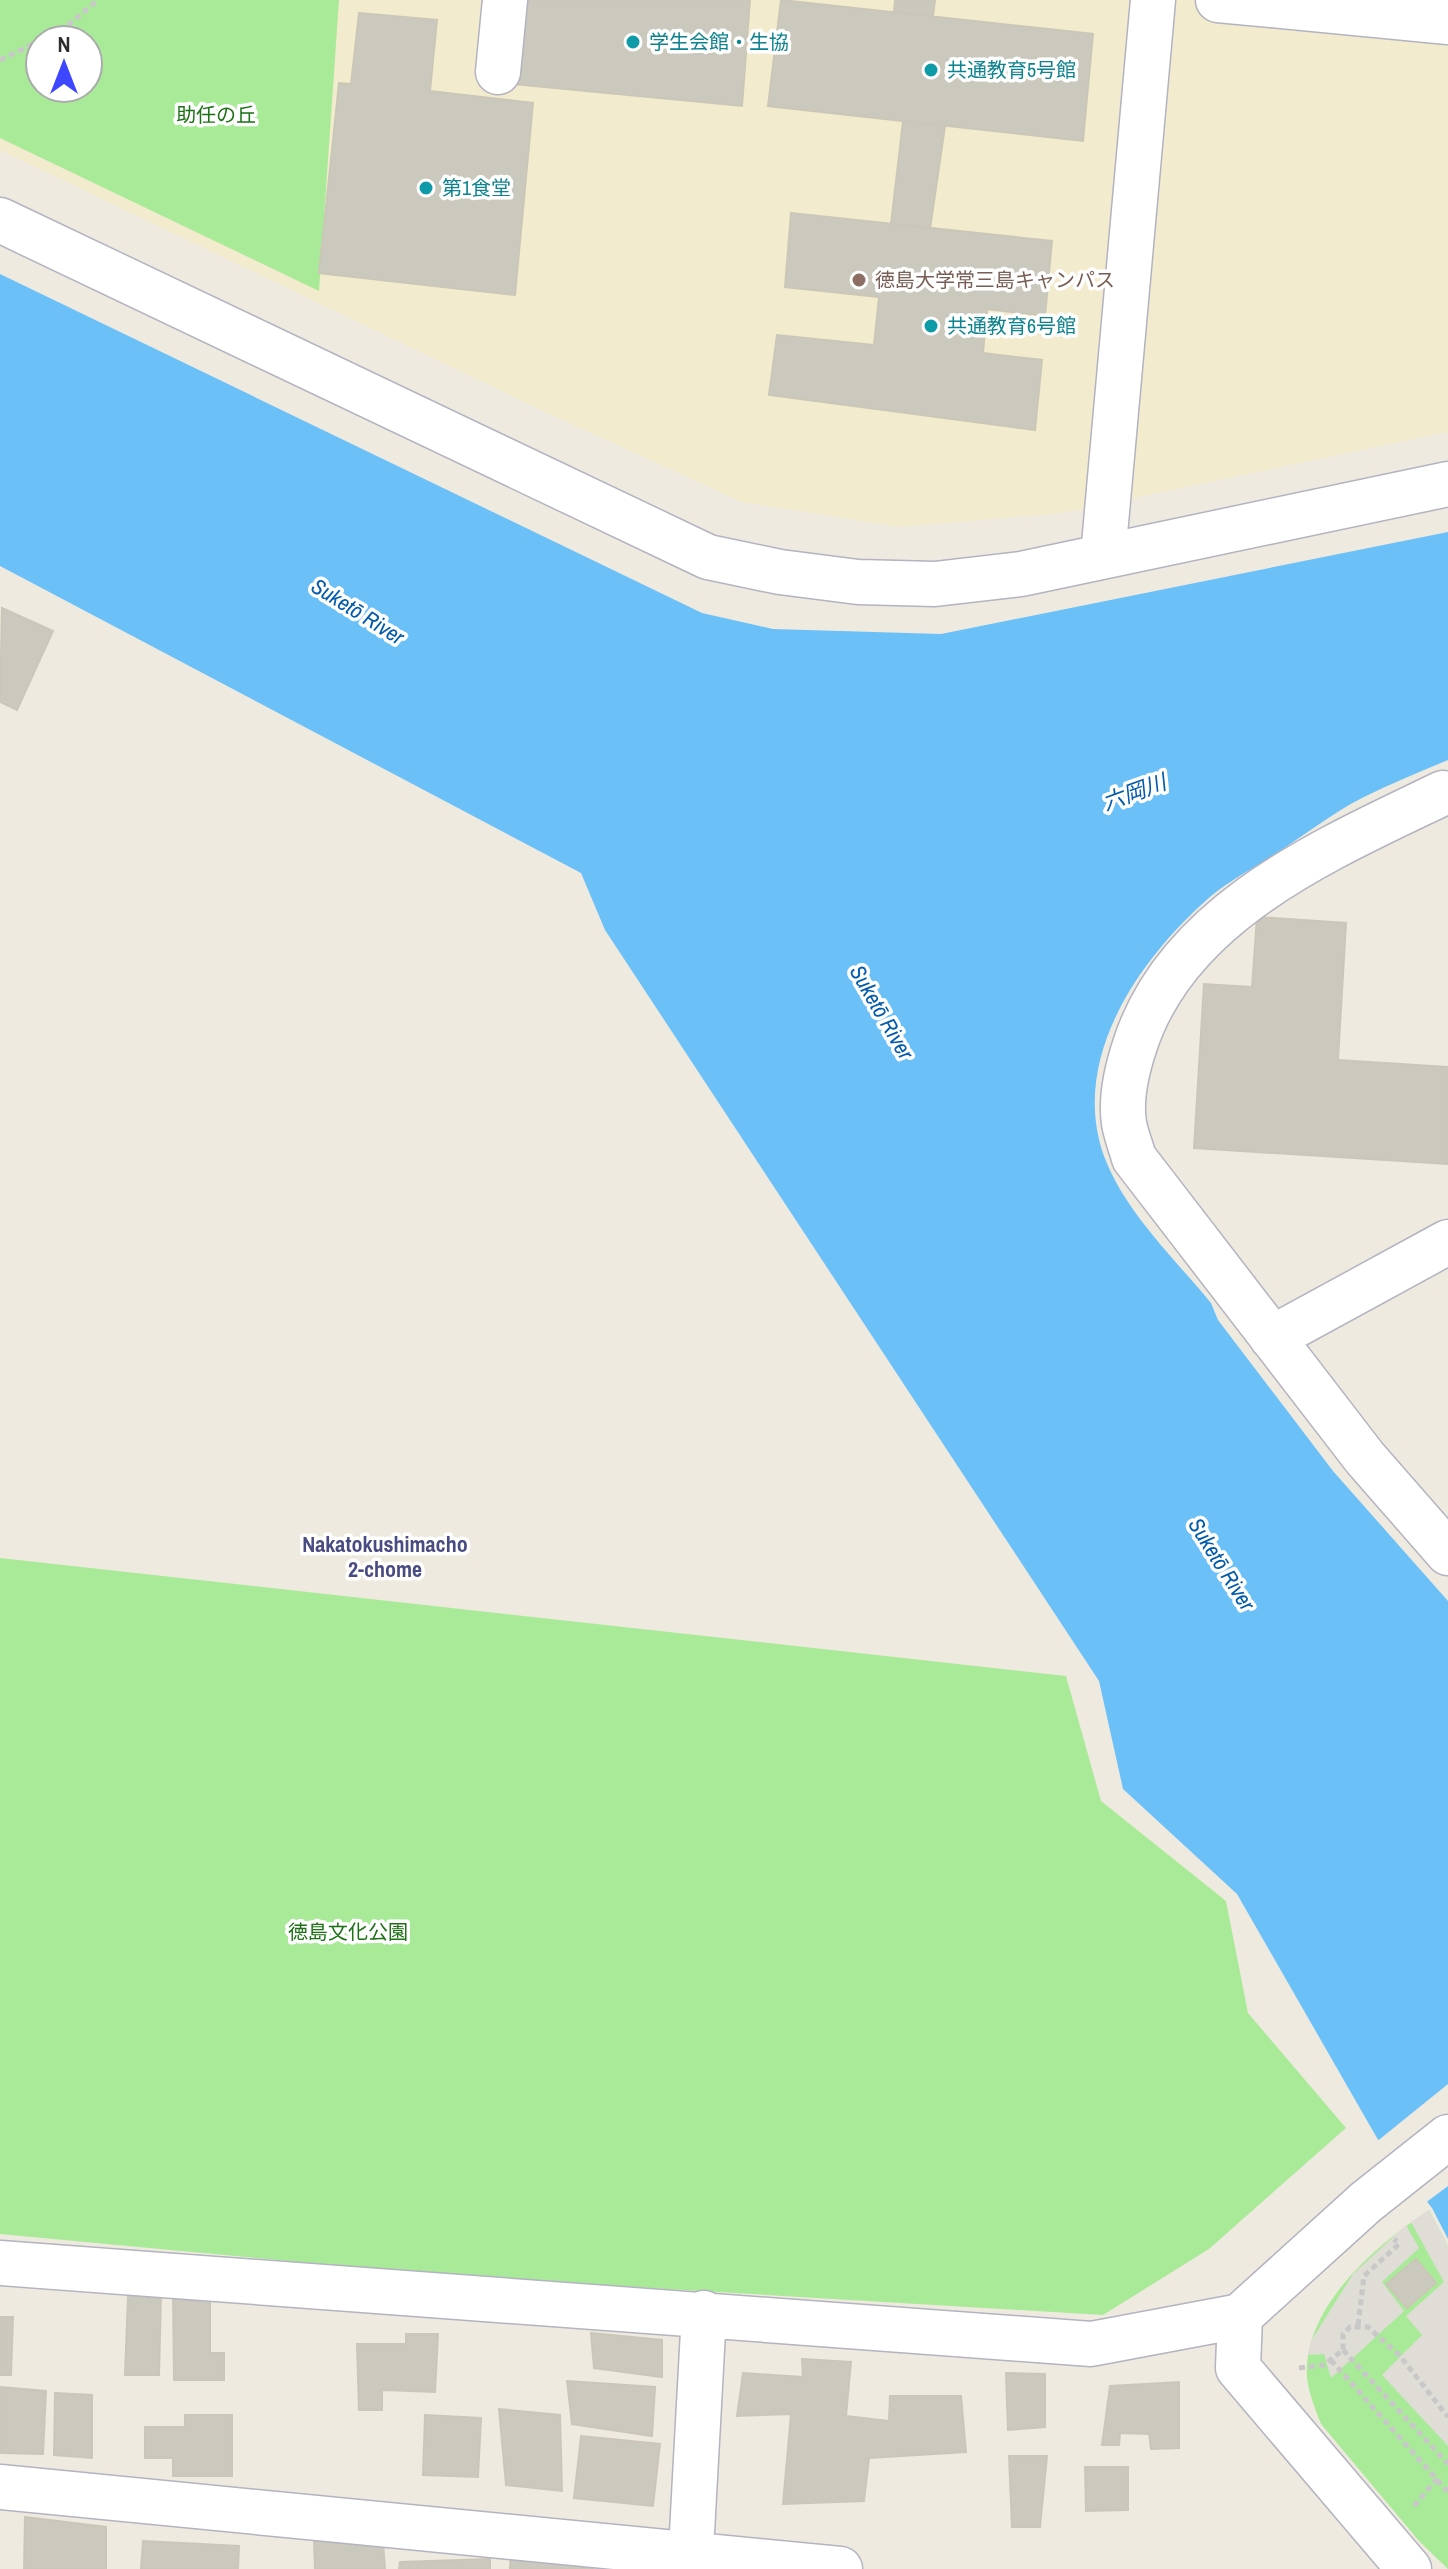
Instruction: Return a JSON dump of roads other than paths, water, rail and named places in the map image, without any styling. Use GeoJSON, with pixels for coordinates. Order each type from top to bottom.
{"type":"FeatureCollection","features":[{"type":"Feature","properties":{"kind":"street"},"geometry":{"type":"LineString","coordinates":[[498,72],[505,0]]}},
{"type":"Feature","properties":{"kind":"street"},"geometry":{"type":"LineString","coordinates":[[1103,556],[1153,0]]}},
{"type":"Feature","properties":{"kind":"street"},"geometry":{"type":"LineString","coordinates":[[1218,0],[1448,22]]}},
{"type":"Feature","properties":{"kind":"street"},"geometry":{"type":"LineString","coordinates":[[0,220],[708,557],[780,572],[858,582],[935,584],[1021,574],[1448,484]]}},
{"type":"Feature","properties":{"kind":"street"},"geometry":{"type":"LineString","coordinates":[[1443,793],[1346,840],[1242,904],[1208,934],[1159,994],[1139,1033],[1128,1068],[1124,1123],[1134,1158],[1365,1458],[1448,1553]]}},
{"type":"Feature","properties":{"kind":"street"},"geometry":{"type":"LineString","coordinates":[[1272,1338],[1448,1242]]}},
{"type":"Feature","properties":{"kind":"street"},"geometry":{"type":"LineString","coordinates":[[0,2263],[1091,2344],[1240,2316],[1393,2181],[1448,2137]]}},
{"type":"Feature","properties":{"kind":"street"},"geometry":{"type":"LineString","coordinates":[[690,2562],[704,2313]]}},
{"type":"Feature","properties":{"kind":"street"},"geometry":{"type":"LineString","coordinates":[[1240,2316],[1238,2368],[1409,2569]]}},
{"type":"Feature","properties":{"kind":"street"},"geometry":{"type":"LineString","coordinates":[[0,2487],[690,2562],[840,2569]]}},
{"type":"Feature","properties":{"kind":"water"},"geometry":{"type":"Polygon","coordinates":[[[0,274],[702,613],[773,629],[941,634],[1448,532],[1448,760],[1340,810],[1225,885],[1185,921],[1159,949],[1118,1012],[1104,1047],[1096,1083],[1096,1119],[1104,1156],[1137,1215],[1211,1303],[1218,1320],[1333,1471],[1448,1601],[1448,2239],[1432,2208],[1377,2138],[1237,1894],[1123,1789],[1099,1681],[605,930],[581,873],[0,566],[0,274]]]}},
{"type":"Feature","properties":{"kind":"place","name":"学生会館・生協"},"geometry":{"type":"Point","coordinates":[633,42]}},
{"type":"Feature","properties":{"kind":"place","name":"共通教育5号館"},"geometry":{"type":"Point","coordinates":[931,70]}},
{"type":"Feature","properties":{"kind":"place","name":"第1食堂"},"geometry":{"type":"Point","coordinates":[426,188]}},
{"type":"Feature","properties":{"kind":"place","name":"徳島大学常三島キャンパス"},"geometry":{"type":"Point","coordinates":[859,280]}},
{"type":"Feature","properties":{"kind":"place","name":"共通教育6号館"},"geometry":{"type":"Point","coordinates":[931,326]}},
{"type":"Feature","properties":{"kind":"district","name":"Nakatokushimacho 2-chome"},"geometry":{"type":"Point","coordinates":[385,1556]}},
{"type":"Feature","properties":{"kind":"park label","name":"助任の丘"},"geometry":{"type":"Point","coordinates":[216,115]}},
{"type":"Feature","properties":{"kind":"park label","name":"徳島文化公園"},"geometry":{"type":"Point","coordinates":[348,1932]}},
{"type":"Feature","properties":{"kind":"water label","name":"Suketō River"},"geometry":{"type":"Point","coordinates":[358,611]}},
{"type":"Feature","properties":{"kind":"water label","name":"六岡川"},"geometry":{"type":"Point","coordinates":[1134,792]}},
{"type":"Feature","properties":{"kind":"water label","name":"Suketō River"},"geometry":{"type":"Point","coordinates":[882,1012]}},
{"type":"Feature","properties":{"kind":"water label","name":"Suketō River"},"geometry":{"type":"Point","coordinates":[1222,1564]}}]}
